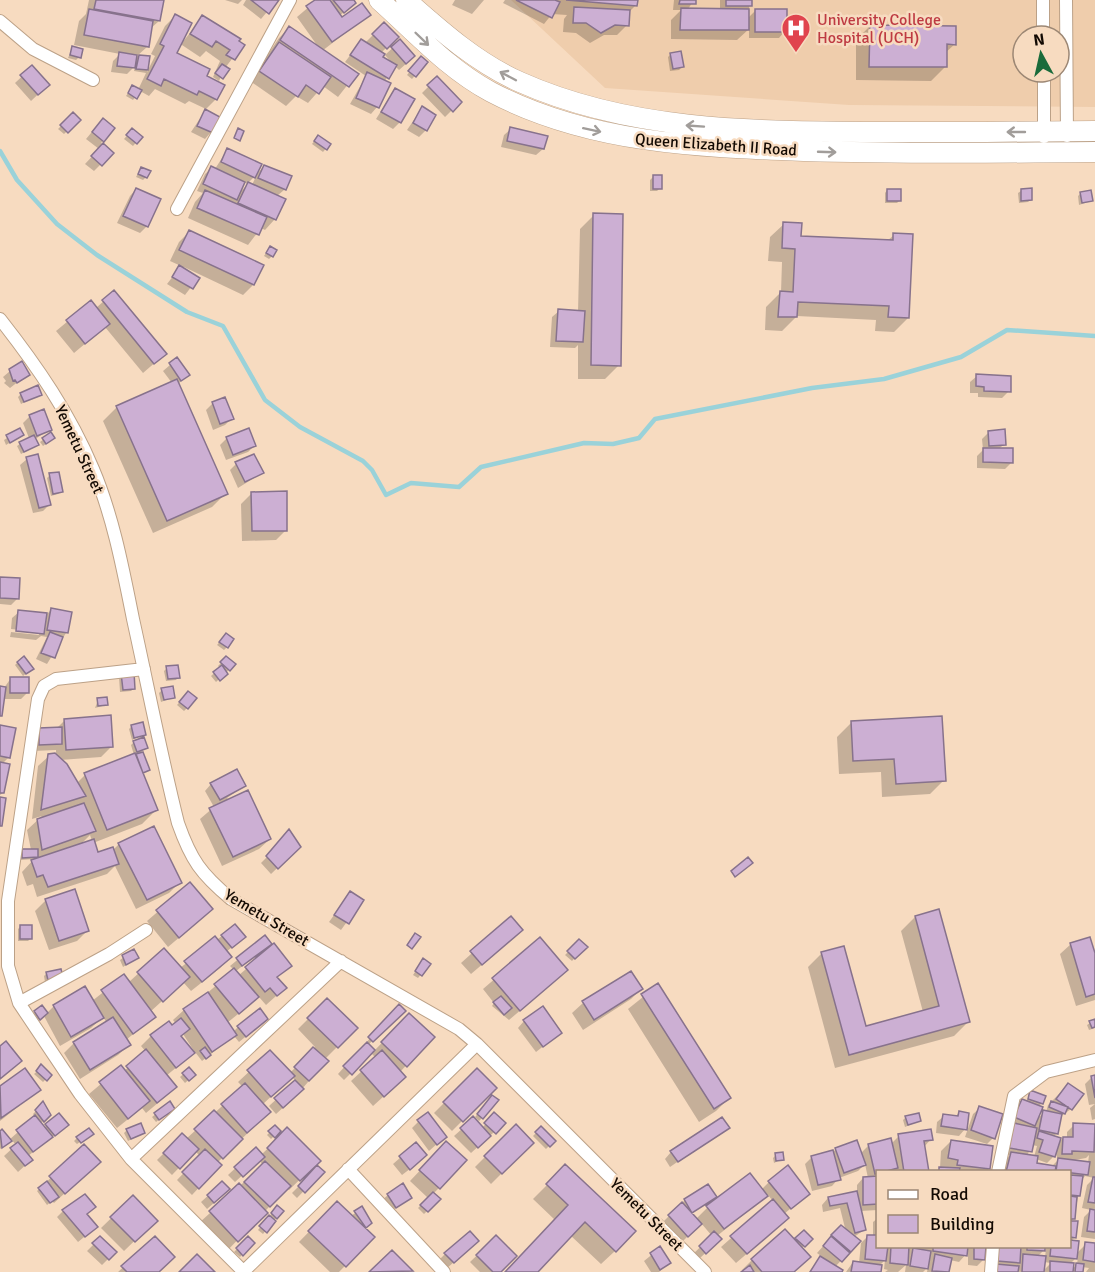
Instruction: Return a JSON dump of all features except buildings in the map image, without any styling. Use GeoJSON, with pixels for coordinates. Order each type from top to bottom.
{"type":"FeatureCollection","features":[{"type":"Feature","properties":{"kind":"highway","name":"Queen Elizabeth II Road"},"geometry":{"type":"LineString","coordinates":[[379,0],[441,58],[491,92],[573,126],[629,138],[734,148],[904,153],[1095,152]]}},
{"type":"Feature","properties":{"kind":"highway","name":"Queen Elizabeth II Road"},"geometry":{"type":"LineString","coordinates":[[406,0],[466,51],[518,81],[551,95],[633,118],[735,128],[832,132],[1095,131]]}},
{"type":"Feature","properties":{"kind":"highway"},"geometry":{"type":"LineString","coordinates":[[734,148],[735,128]]}},
{"type":"Feature","properties":{"kind":"street"},"geometry":{"type":"LineString","coordinates":[[177,209],[290,0]]}},
{"type":"Feature","properties":{"kind":"street"},"geometry":{"type":"LineString","coordinates":[[1043,0],[1043,24]]}},
{"type":"Feature","properties":{"kind":"street"},"geometry":{"type":"LineString","coordinates":[[1066,0],[1067,152]]}},
{"type":"Feature","properties":{"kind":"street"},"geometry":{"type":"LineString","coordinates":[[0,21],[33,49],[93,80]]}},
{"type":"Feature","properties":{"kind":"street"},"geometry":{"type":"LineString","coordinates":[[1043,152],[1044,84]]}},
{"type":"Feature","properties":{"kind":"street","name":"Yemetu Street"},"geometry":{"type":"LineString","coordinates":[[0,319],[45,378],[75,429],[94,471],[108,513],[178,823],[187,846],[204,876],[231,898],[437,1014],[477,1044],[705,1272]]}},
{"type":"Feature","properties":{"kind":"street"},"geometry":{"type":"LineString","coordinates":[[144,669],[56,679],[44,686],[38,699],[8,901],[8,966],[19,1003],[74,1086],[131,1159],[244,1272],[477,1044]]}},
{"type":"Feature","properties":{"kind":"street"},"geometry":{"type":"LineString","coordinates":[[19,1003],[109,954],[146,930]]}},
{"type":"Feature","properties":{"kind":"street"},"geometry":{"type":"LineString","coordinates":[[131,1159],[341,961]]}},
{"type":"Feature","properties":{"kind":"street"},"geometry":{"type":"LineString","coordinates":[[998,1170],[1014,1096],[1046,1072],[1095,1060]]}},
{"type":"Feature","properties":{"kind":"street"},"geometry":{"type":"LineString","coordinates":[[348,1169],[444,1272]]}},
{"type":"Feature","properties":{"kind":"street"},"geometry":{"type":"LineString","coordinates":[[991,1272],[993,1248]]}},
{"type":"Feature","properties":{"kind":"shaded area","name":"University College Hospital (UCH)"},"geometry":{"type":"Polygon","coordinates":[[[511,0],[1095,0],[1095,107],[849,105],[605,88],[511,0]]]}},
{"type":"Feature","properties":{"kind":"waterway"},"geometry":{"type":"LineString","coordinates":[[0,151],[17,180],[57,224],[97,255],[187,312],[223,326],[265,400],[300,427],[363,461],[372,470],[386,495],[411,483],[459,487],[481,467],[584,443],[613,444],[639,438],[655,419],[812,388],[884,379],[961,357],[1007,330],[1095,336]]}},
{"type":"Feature","properties":{"kind":"place","name":"University College Hospital (UCH)"},"geometry":{"type":"Point","coordinates":[796,54]}}]}
